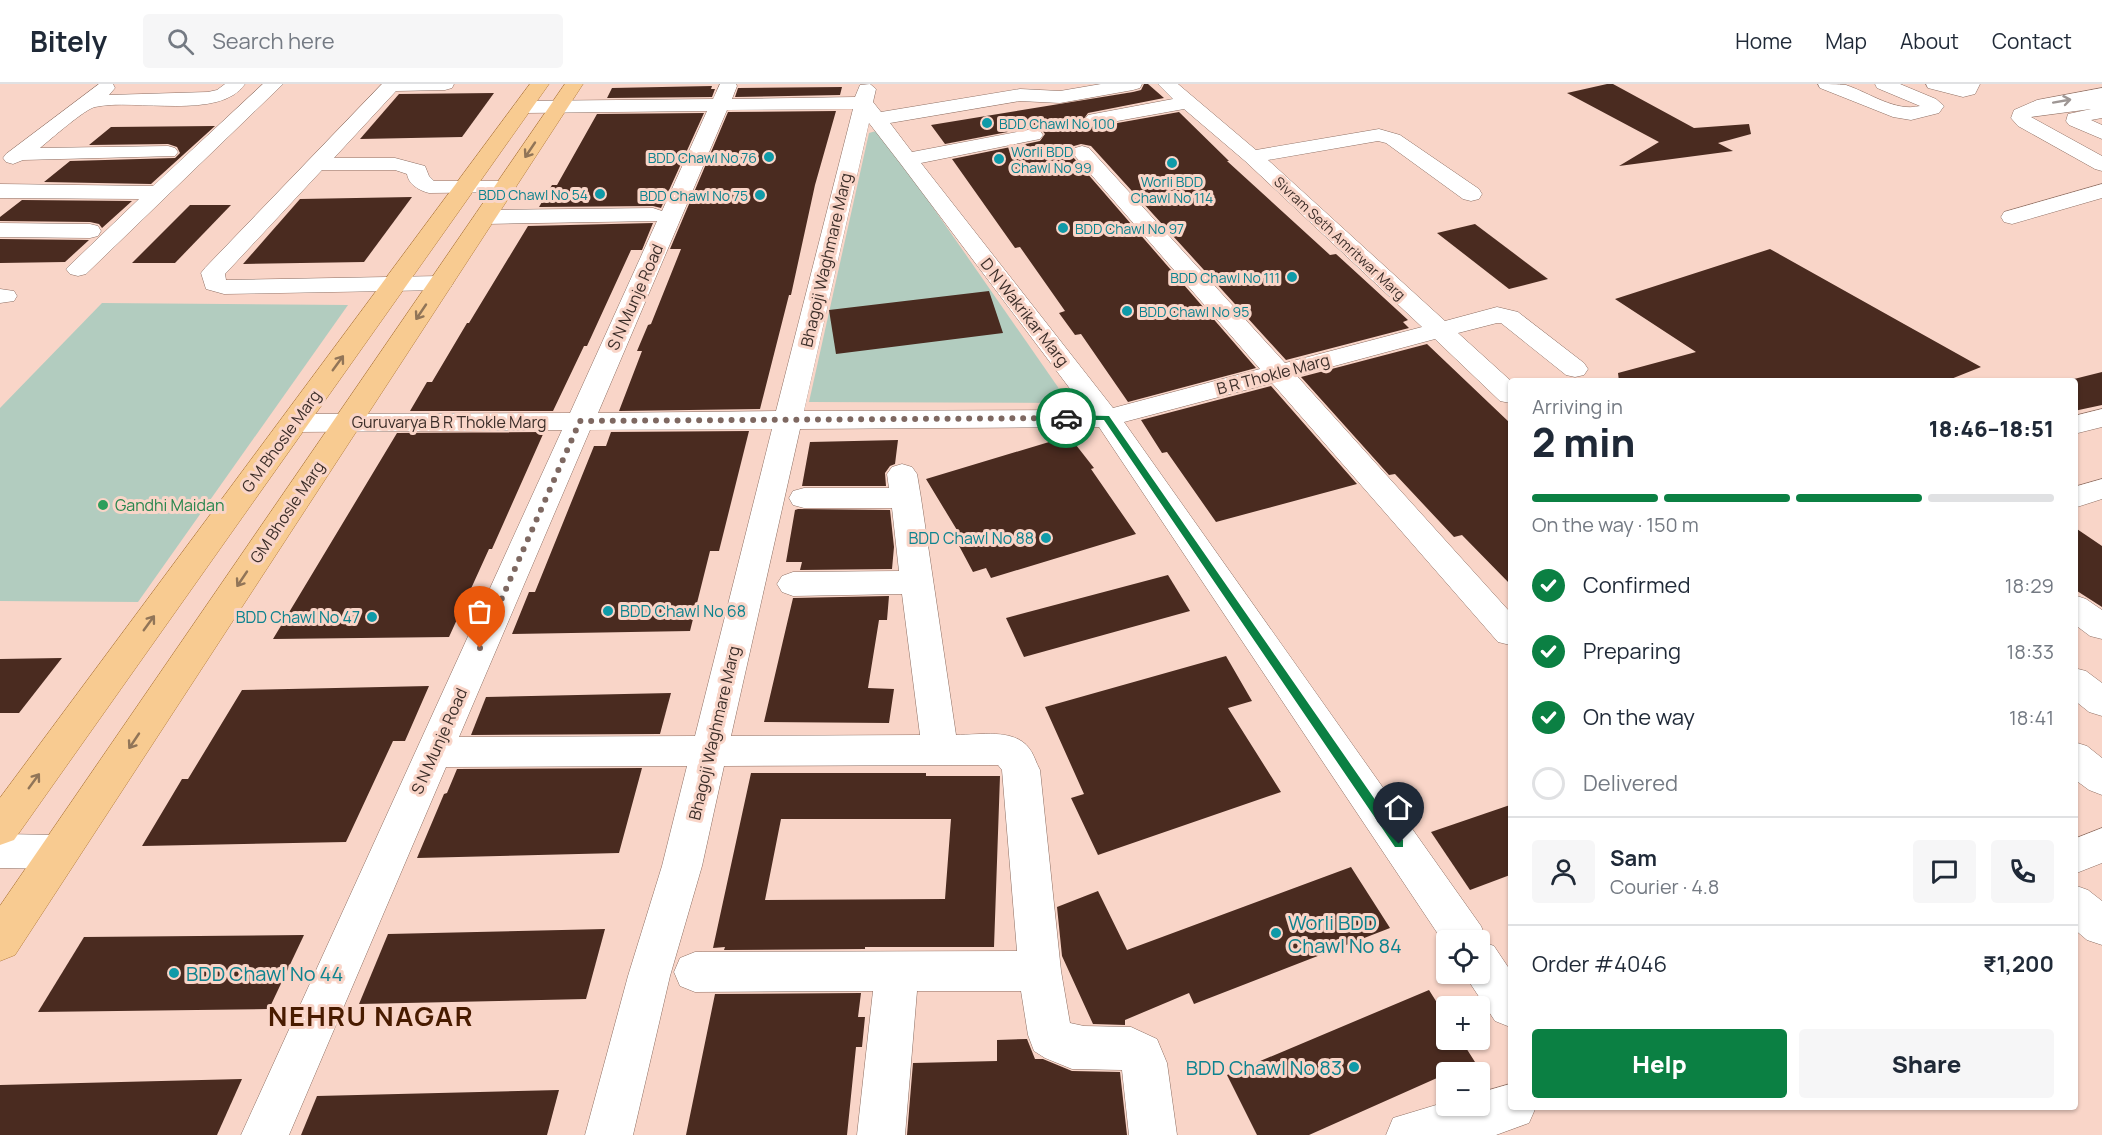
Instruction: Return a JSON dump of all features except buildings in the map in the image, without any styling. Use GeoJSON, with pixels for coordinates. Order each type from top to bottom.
{"type":"FeatureCollection","features":[{"type":"Feature","properties":{"kind":"main road","name":"G M Bhosle Marg"},"geometry":{"type":"LineString","coordinates":[[0,828],[524,107],[558,91]]}},
{"type":"Feature","properties":{"kind":"main road","name":"GM Bhosle Marg"},"geometry":{"type":"LineString","coordinates":[[0,941],[505,187],[558,91]]}},
{"type":"Feature","properties":{"kind":"street"},"geometry":{"type":"LineString","coordinates":[[0,168],[9,155],[102,84]]}},
{"type":"Feature","properties":{"kind":"street"},"geometry":{"type":"LineString","coordinates":[[9,155],[111,84]]}},
{"type":"Feature","properties":{"kind":"street"},"geometry":{"type":"LineString","coordinates":[[88,101],[208,98],[224,94],[236,84]]}},
{"type":"Feature","properties":{"kind":"street"},"geometry":{"type":"LineString","coordinates":[[78,269],[274,84]]}},
{"type":"Feature","properties":{"kind":"street"},"geometry":{"type":"LineString","coordinates":[[441,283],[396,282],[224,287],[215,284],[213,273],[391,84],[445,84]]}},
{"type":"Feature","properties":{"kind":"street"},"geometry":{"type":"LineString","coordinates":[[558,91],[724,94],[869,102],[1020,95],[1060,97],[1133,84]]}},
{"type":"Feature","properties":{"kind":"street","name":"Sivram Seth Amritwar Marg"},"geometry":{"type":"LineString","coordinates":[[1167,84],[1252,157],[1508,393]]}},
{"type":"Feature","properties":{"kind":"street"},"geometry":{"type":"LineString","coordinates":[[1827,84],[1903,114],[1932,109],[1934,106],[1884,84]]}},
{"type":"Feature","properties":{"kind":"street"},"geometry":{"type":"LineString","coordinates":[[1935,84],[1963,91],[1968,90],[1971,84]]}},
{"type":"Feature","properties":{"kind":"street"},"geometry":{"type":"LineString","coordinates":[[2072,84],[2102,93]]}},
{"type":"Feature","properties":{"kind":"street"},"geometry":{"type":"LineString","coordinates":[[2102,93],[2037,106],[2021,114],[2020,118],[2102,165]]}},
{"type":"Feature","properties":{"kind":"street","name":"S N Munje Road"},"geometry":{"type":"LineString","coordinates":[[265,1135],[724,94]]}},
{"type":"Feature","properties":{"kind":"street"},"geometry":{"type":"LineString","coordinates":[[2033,109],[2046,110],[2102,101]]}},
{"type":"Feature","properties":{"kind":"street","name":"D N Wakrikar Marg"},"geometry":{"type":"LineString","coordinates":[[869,102],[907,159],[1107,418],[1459,930]]}},
{"type":"Feature","properties":{"kind":"street","name":"Bhagoji Waghmare Marg"},"geometry":{"type":"LineString","coordinates":[[609,1135],[649,976],[682,866],[788,420],[869,102]]}},
{"type":"Feature","properties":{"kind":"street"},"geometry":{"type":"LineString","coordinates":[[1095,119],[1188,102]]}},
{"type":"Feature","properties":{"kind":"street"},"geometry":{"type":"LineString","coordinates":[[2102,112],[2075,118],[2076,121],[2102,133]]}},
{"type":"Feature","properties":{"kind":"street"},"geometry":{"type":"LineString","coordinates":[[907,159],[1033,135]]}},
{"type":"Feature","properties":{"kind":"street"},"geometry":{"type":"LineString","coordinates":[[1252,157],[1379,135],[1393,139],[1471,194]]}},
{"type":"Feature","properties":{"kind":"street"},"geometry":{"type":"LineString","coordinates":[[9,155],[168,152]]}},
{"type":"Feature","properties":{"kind":"street"},"geometry":{"type":"LineString","coordinates":[[1082,152],[1508,631]]}},
{"type":"Feature","properties":{"kind":"street"},"geometry":{"type":"LineString","coordinates":[[315,164],[395,164],[418,170],[418,178],[429,187],[505,187]]}},
{"type":"Feature","properties":{"kind":"street"},"geometry":{"type":"LineString","coordinates":[[2012,217],[2095,185]]}},
{"type":"Feature","properties":{"kind":"street"},"geometry":{"type":"LineString","coordinates":[[0,191],[159,193]]}},
{"type":"Feature","properties":{"kind":"street"},"geometry":{"type":"LineString","coordinates":[[485,217],[653,215]]}},
{"type":"Feature","properties":{"kind":"street"},"geometry":{"type":"LineString","coordinates":[[0,230],[90,231]]}},
{"type":"Feature","properties":{"kind":"street","name":"B R Thokle Marg"},"geometry":{"type":"LineString","coordinates":[[1107,418],[1497,315],[1504,315],[1575,369]]}},
{"type":"Feature","properties":{"kind":"street","name":"Guruvarya B R Thokle Marg"},"geometry":{"type":"LineString","coordinates":[[294,423],[1107,418]]}},
{"type":"Feature","properties":{"kind":"street"},"geometry":{"type":"LineString","coordinates":[[2078,424],[2102,418]]}},
{"type":"Feature","properties":{"kind":"street"},"geometry":{"type":"LineString","coordinates":[[804,498],[904,486],[940,750]]}},
{"type":"Feature","properties":{"kind":"street"},"geometry":{"type":"LineString","coordinates":[[2078,497],[2102,489]]}},
{"type":"Feature","properties":{"kind":"street"},"geometry":{"type":"LineString","coordinates":[[793,584],[917,582]]}},
{"type":"Feature","properties":{"kind":"street"},"geometry":{"type":"LineString","coordinates":[[2078,609],[2102,627]]}},
{"type":"Feature","properties":{"kind":"street"},"geometry":{"type":"LineString","coordinates":[[2078,684],[2102,702]]}},
{"type":"Feature","properties":{"kind":"street"},"geometry":{"type":"LineString","coordinates":[[434,752],[1006,750],[1016,759],[1021,770],[1040,970],[1050,1035],[1057,1043],[1068,1048],[1129,1050],[1141,1055],[1146,1074],[1153,1135]]}},
{"type":"Feature","properties":{"kind":"street"},"geometry":{"type":"LineString","coordinates":[[2078,760],[2102,779]]}},
{"type":"Feature","properties":{"kind":"street"},"geometry":{"type":"LineString","coordinates":[[2078,855],[2102,845]]}},
{"type":"Feature","properties":{"kind":"street"},"geometry":{"type":"LineString","coordinates":[[0,851],[59,852]]}},
{"type":"Feature","properties":{"kind":"street"},"geometry":{"type":"LineString","coordinates":[[2078,906],[2102,926]]}},
{"type":"Feature","properties":{"kind":"street"},"geometry":{"type":"LineString","coordinates":[[881,1135],[897,970]]}},
{"type":"Feature","properties":{"kind":"street"},"geometry":{"type":"LineString","coordinates":[[695,972],[1040,970]]}},
{"type":"Feature","properties":{"kind":"street"},"geometry":{"type":"LineString","coordinates":[[1490,976],[1508,1003]]}},
{"type":"Feature","properties":{"kind":"street"},"geometry":{"type":"LineString","coordinates":[[1410,1135],[1508,1109]]}},
{"type":"Feature","properties":{"kind":"green space"},"geometry":{"type":"Polygon","coordinates":[[[876,131],[882,134],[1069,403],[809,402],[869,133],[876,131]]]}},
{"type":"Feature","properties":{"kind":"green space","name":"Gandhi Maidan"},"geometry":{"type":"Polygon","coordinates":[[[102,303],[348,305],[138,602],[0,601],[0,408],[102,303]]]}},
{"type":"Feature","properties":{"kind":"way so far"},"geometry":{"type":"LineString","coordinates":[[480,648],[580,421],[1066,418]]}},
{"type":"Feature","properties":{"kind":"place","name":"BDD Chawl No 100"},"geometry":{"type":"Point","coordinates":[987,123]}},
{"type":"Feature","properties":{"kind":"place","name":"BDD Chawl No 76"},"geometry":{"type":"Point","coordinates":[769,157]}},
{"type":"Feature","properties":{"kind":"place","name":"Worli BDD Chawl No 99"},"geometry":{"type":"Point","coordinates":[999,159]}},
{"type":"Feature","properties":{"kind":"place","name":"Worli BDD Chawl No 114"},"geometry":{"type":"Point","coordinates":[1172,163]}},
{"type":"Feature","properties":{"kind":"place","name":"BDD Chawl No 54"},"geometry":{"type":"Point","coordinates":[600,194]}},
{"type":"Feature","properties":{"kind":"place","name":"BDD Chawl No 75"},"geometry":{"type":"Point","coordinates":[760,195]}},
{"type":"Feature","properties":{"kind":"place","name":"BDD Chawl No 97"},"geometry":{"type":"Point","coordinates":[1063,228]}},
{"type":"Feature","properties":{"kind":"place","name":"BDD Chawl No 111"},"geometry":{"type":"Point","coordinates":[1292,277]}},
{"type":"Feature","properties":{"kind":"place","name":"BDD Chawl No 95"},"geometry":{"type":"Point","coordinates":[1127,311]}},
{"type":"Feature","properties":{"kind":"place","name":"Gandhi Maidan"},"geometry":{"type":"Point","coordinates":[103,505]}},
{"type":"Feature","properties":{"kind":"place","name":"BDD Chawl No 88"},"geometry":{"type":"Point","coordinates":[1046,538]}},
{"type":"Feature","properties":{"kind":"place","name":"BDD Chawl No 68"},"geometry":{"type":"Point","coordinates":[608,611]}},
{"type":"Feature","properties":{"kind":"place","name":"BDD Chawl No 47"},"geometry":{"type":"Point","coordinates":[372,617]}},
{"type":"Feature","properties":{"kind":"place","name":"Worli BDD Chawl No 84"},"geometry":{"type":"Point","coordinates":[1276,933]}},
{"type":"Feature","properties":{"kind":"place","name":"BDD Chawl No 44"},"geometry":{"type":"Point","coordinates":[174,973]}},
{"type":"Feature","properties":{"kind":"place","name":"BDD Chawl No 83"},"geometry":{"type":"Point","coordinates":[1354,1067]}},
{"type":"Feature","properties":{"kind":"district","name":"NEHRU NAGAR"},"geometry":{"type":"Point","coordinates":[371,1015]}},
{"type":"Feature","properties":{"kind":"route"},"geometry":{"type":"LineString","coordinates":[[1066,418],[1107,418],[1399,844]]}}]}
